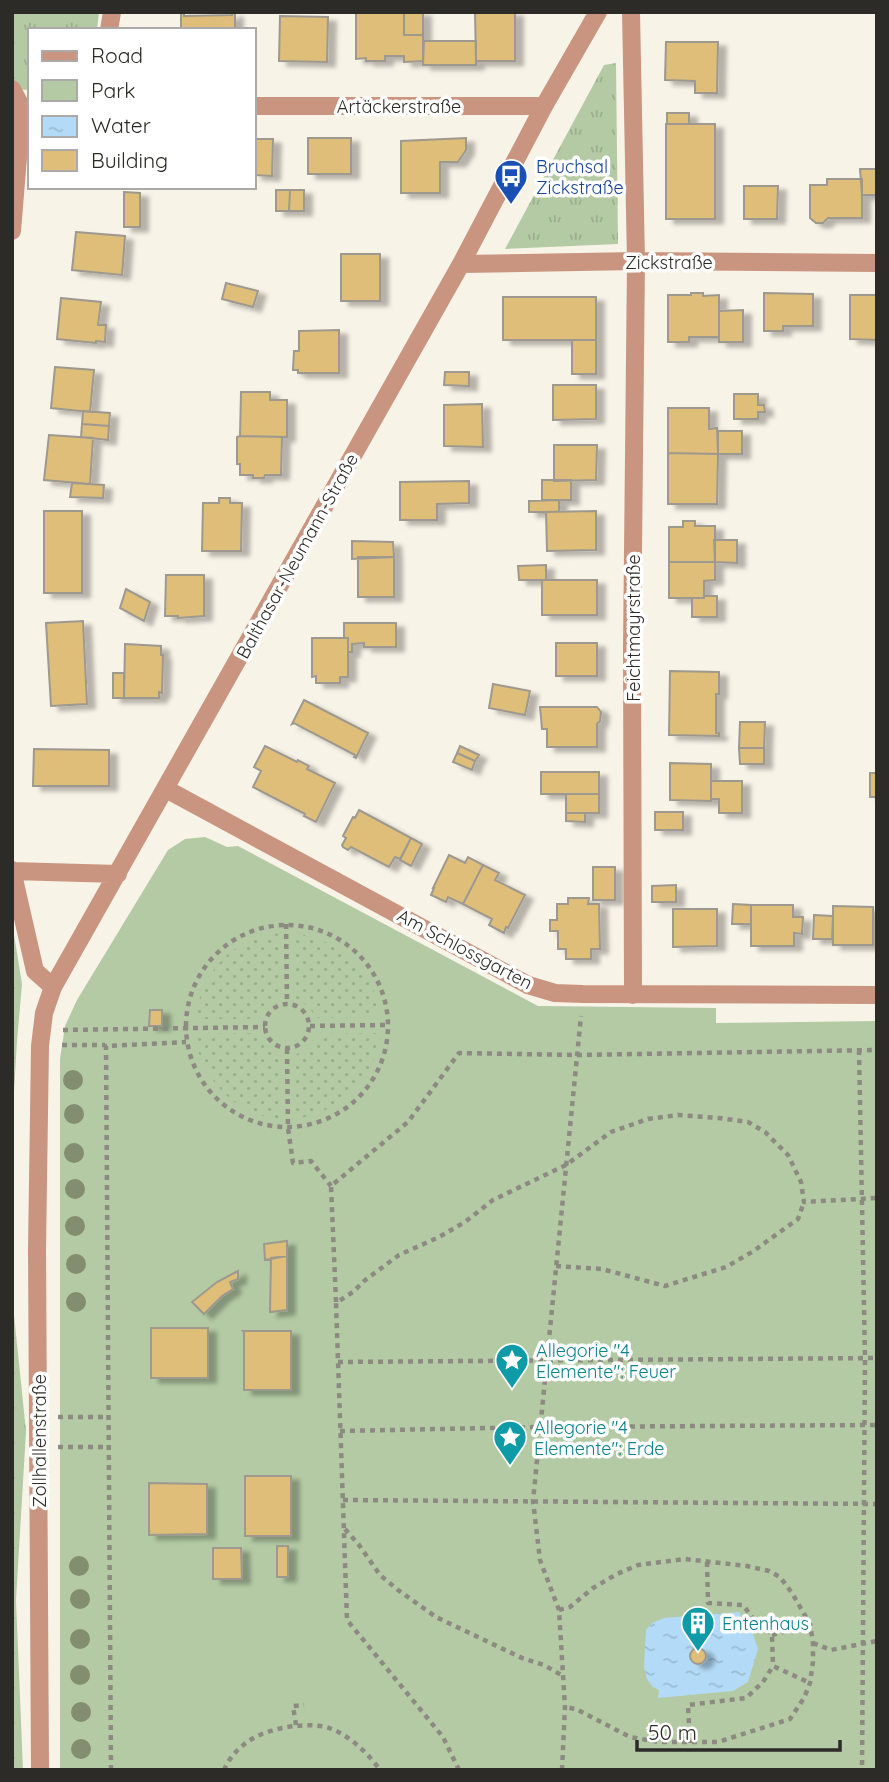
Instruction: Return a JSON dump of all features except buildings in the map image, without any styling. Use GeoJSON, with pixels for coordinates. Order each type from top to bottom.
{"type":"FeatureCollection","features":[{"type":"Feature","properties":{"kind":"street","name":"Balthasar-Neumann-Straße"},"geometry":{"type":"LineString","coordinates":[[40,1111],[41,1038],[44,1013],[53,987],[461,264],[544,106],[598,12]]}},
{"type":"Feature","properties":{"kind":"street"},"geometry":{"type":"LineString","coordinates":[[631,12],[636,261]]}},
{"type":"Feature","properties":{"kind":"street"},"geometry":{"type":"LineString","coordinates":[[12,89],[26,108],[12,231]]}},
{"type":"Feature","properties":{"kind":"street","name":"Artäckerstraße"},"geometry":{"type":"LineString","coordinates":[[256,106],[544,106]]}},
{"type":"Feature","properties":{"kind":"street","name":"Zickstraße"},"geometry":{"type":"LineString","coordinates":[[461,264],[636,261],[877,263]]}},
{"type":"Feature","properties":{"kind":"street","name":"Feichtmayrstraße"},"geometry":{"type":"LineString","coordinates":[[633,995],[632,648],[636,261]]}},
{"type":"Feature","properties":{"kind":"street","name":"Am Schlossgarten"},"geometry":{"type":"LineString","coordinates":[[166,789],[528,985],[555,993],[877,995]]}},
{"type":"Feature","properties":{"kind":"street"},"geometry":{"type":"LineString","coordinates":[[53,987],[35,971],[12,870],[118,874]]}},
{"type":"Feature","properties":{"kind":"street","name":"Zollhallenstraße"},"geometry":{"type":"LineString","coordinates":[[40,1111],[37,1249],[40,1770]]}},
{"type":"Feature","properties":{"kind":"path"},"geometry":{"type":"LineString","coordinates":[[286,924],[287,1004]]}},
{"type":"Feature","properties":{"kind":"path"},"geometry":{"type":"LineString","coordinates":[[286,924],[314,928],[353,948],[380,984],[387,1005],[389,1025],[385,1053],[376,1077],[360,1098],[339,1114],[315,1124],[288,1128],[261,1125],[234,1113],[212,1095],[195,1071],[186,1042],[185,1028],[188,1004],[195,982],[208,962],[225,946],[246,934],[268,926],[286,924]]}},
{"type":"Feature","properties":{"kind":"path"},"geometry":{"type":"LineString","coordinates":[[562,1770],[565,1707],[559,1610],[540,1560],[533,1501],[583,994]]}},
{"type":"Feature","properties":{"kind":"path"},"geometry":{"type":"LineString","coordinates":[[287,1004],[301,1009],[310,1026],[305,1040],[300,1045],[287,1049],[274,1044],[265,1027],[269,1012],[275,1007],[287,1004]]}},
{"type":"Feature","properties":{"kind":"path"},"geometry":{"type":"LineString","coordinates":[[310,1026],[389,1025]]}},
{"type":"Feature","properties":{"kind":"path"},"geometry":{"type":"LineString","coordinates":[[41,1038],[185,1028],[265,1027]]}},
{"type":"Feature","properties":{"kind":"path"},"geometry":{"type":"LineString","coordinates":[[41,1038],[106,1045],[186,1042]]}},
{"type":"Feature","properties":{"kind":"path"},"geometry":{"type":"LineString","coordinates":[[106,1045],[111,1770]]}},
{"type":"Feature","properties":{"kind":"path"},"geometry":{"type":"LineString","coordinates":[[287,1049],[288,1128],[293,1163],[311,1161],[331,1186],[347,1620],[443,1737],[460,1770]]}},
{"type":"Feature","properties":{"kind":"path"},"geometry":{"type":"LineString","coordinates":[[859,1050],[864,1358],[862,1770]]}},
{"type":"Feature","properties":{"kind":"path"},"geometry":{"type":"LineString","coordinates":[[331,1186],[408,1122],[459,1053],[577,1055],[877,1050]]}},
{"type":"Feature","properties":{"kind":"path"},"geometry":{"type":"LineString","coordinates":[[336,1303],[354,1293],[364,1281],[399,1255],[465,1222],[493,1200],[566,1165],[611,1132],[648,1119],[678,1115],[748,1122],[765,1132],[788,1155],[801,1182],[804,1202],[798,1220],[726,1267],[665,1286],[602,1269],[556,1266]]}},
{"type":"Feature","properties":{"kind":"path"},"geometry":{"type":"LineString","coordinates":[[804,1202],[877,1198]]}},
{"type":"Feature","properties":{"kind":"path"},"geometry":{"type":"LineString","coordinates":[[338,1363],[877,1358]]}},
{"type":"Feature","properties":{"kind":"path"},"geometry":{"type":"LineString","coordinates":[[39,1416],[108,1417]]}},
{"type":"Feature","properties":{"kind":"path"},"geometry":{"type":"LineString","coordinates":[[340,1431],[877,1425]]}},
{"type":"Feature","properties":{"kind":"path"},"geometry":{"type":"LineString","coordinates":[[39,1447],[108,1447]]}},
{"type":"Feature","properties":{"kind":"path"},"geometry":{"type":"LineString","coordinates":[[343,1500],[877,1504]]}},
{"type":"Feature","properties":{"kind":"path"},"geometry":{"type":"LineString","coordinates":[[344,1528],[380,1575],[436,1616],[522,1658],[544,1665],[563,1677]]}},
{"type":"Feature","properties":{"kind":"path"},"geometry":{"type":"LineString","coordinates":[[559,1610],[570,1607],[593,1588],[638,1565],[685,1559],[769,1571],[780,1577],[793,1593],[810,1624],[813,1643],[810,1682],[804,1698],[790,1719],[718,1742],[659,1742],[630,1737],[576,1709],[565,1707]]}},
{"type":"Feature","properties":{"kind":"path"},"geometry":{"type":"LineString","coordinates":[[690,1743],[688,1705],[746,1698],[763,1682],[773,1666],[772,1635],[755,1621],[743,1605],[708,1603],[707,1562]]}},
{"type":"Feature","properties":{"kind":"path"},"geometry":{"type":"LineString","coordinates":[[772,1635],[810,1624]]}},
{"type":"Feature","properties":{"kind":"path"},"geometry":{"type":"LineString","coordinates":[[813,1643],[831,1650],[877,1640]]}},
{"type":"Feature","properties":{"kind":"path"},"geometry":{"type":"LineString","coordinates":[[773,1666],[810,1682]]}},
{"type":"Feature","properties":{"kind":"path"},"geometry":{"type":"LineString","coordinates":[[296,1726],[293,1706],[304,1705]]}},
{"type":"Feature","properties":{"kind":"path"},"geometry":{"type":"LineString","coordinates":[[224,1770],[229,1759],[250,1739],[296,1726],[328,1728],[352,1741],[380,1770]]}},
{"type":"Feature","properties":{"kind":"green space"},"geometry":{"type":"Polygon","coordinates":[[[12,12],[99,12],[97,28],[28,28],[28,90],[12,89],[12,12]]]}},
{"type":"Feature","properties":{"kind":"green space"},"geometry":{"type":"Polygon","coordinates":[[[616,63],[618,244],[505,249],[604,65],[616,63]]]}},
{"type":"Feature","properties":{"kind":"green space"},"geometry":{"type":"Polygon","coordinates":[[[205,837],[227,847],[238,846],[538,1006],[716,1008],[716,1023],[877,1021],[877,1770],[60,1770],[60,1059],[65,1026],[77,1000],[168,850],[185,839],[205,837]]]}},
{"type":"Feature","properties":{"kind":"green space"},"geometry":{"type":"Polygon","coordinates":[[[12,922],[22,984],[12,1125],[12,922]]]}},
{"type":"Feature","properties":{"kind":"green space"},"geometry":{"type":"Polygon","coordinates":[[[280,933],[280,997],[267,1006],[258,1019],[195,1019],[204,986],[222,960],[247,942],[280,933]]]}},
{"type":"Feature","properties":{"kind":"green space"},"geometry":{"type":"Polygon","coordinates":[[[293,933],[326,942],[352,959],[371,984],[381,1017],[316,1018],[307,1005],[294,998],[293,933]]]}},
{"type":"Feature","properties":{"kind":"green space"},"geometry":{"type":"Polygon","coordinates":[[[258,1033],[266,1047],[280,1055],[281,1119],[258,1115],[224,1093],[201,1060],[195,1034],[258,1033]]]}},
{"type":"Feature","properties":{"kind":"green space"},"geometry":{"type":"Polygon","coordinates":[[[382,1033],[370,1067],[353,1092],[328,1109],[293,1120],[294,1055],[308,1047],[316,1034],[382,1033]]]}},
{"type":"Feature","properties":{"kind":"green space"},"geometry":{"type":"Polygon","coordinates":[[[12,1287],[26,1431],[16,1600],[23,1770],[12,1770],[12,1287]]]}},
{"type":"Feature","properties":{"kind":"water"},"geometry":{"type":"Polygon","coordinates":[[[740,1612],[741,1619],[749,1622],[758,1649],[748,1682],[733,1691],[658,1698],[659,1690],[647,1679],[644,1667],[646,1630],[652,1623],[664,1618],[740,1612]]]}},
{"type":"Feature","properties":{"kind":"place","name":"Bruchsal Zickstraße"},"geometry":{"type":"Point","coordinates":[511,206]}},
{"type":"Feature","properties":{"kind":"place","name":"Allegorie \"4 Elemente\": Feuer"},"geometry":{"type":"Point","coordinates":[512,1390]}},
{"type":"Feature","properties":{"kind":"place","name":"Allegorie \"4 Elemente\": Erde"},"geometry":{"type":"Point","coordinates":[510,1467]}},
{"type":"Feature","properties":{"kind":"place","name":"Entenhaus"},"geometry":{"type":"Point","coordinates":[698,1653]}}]}
